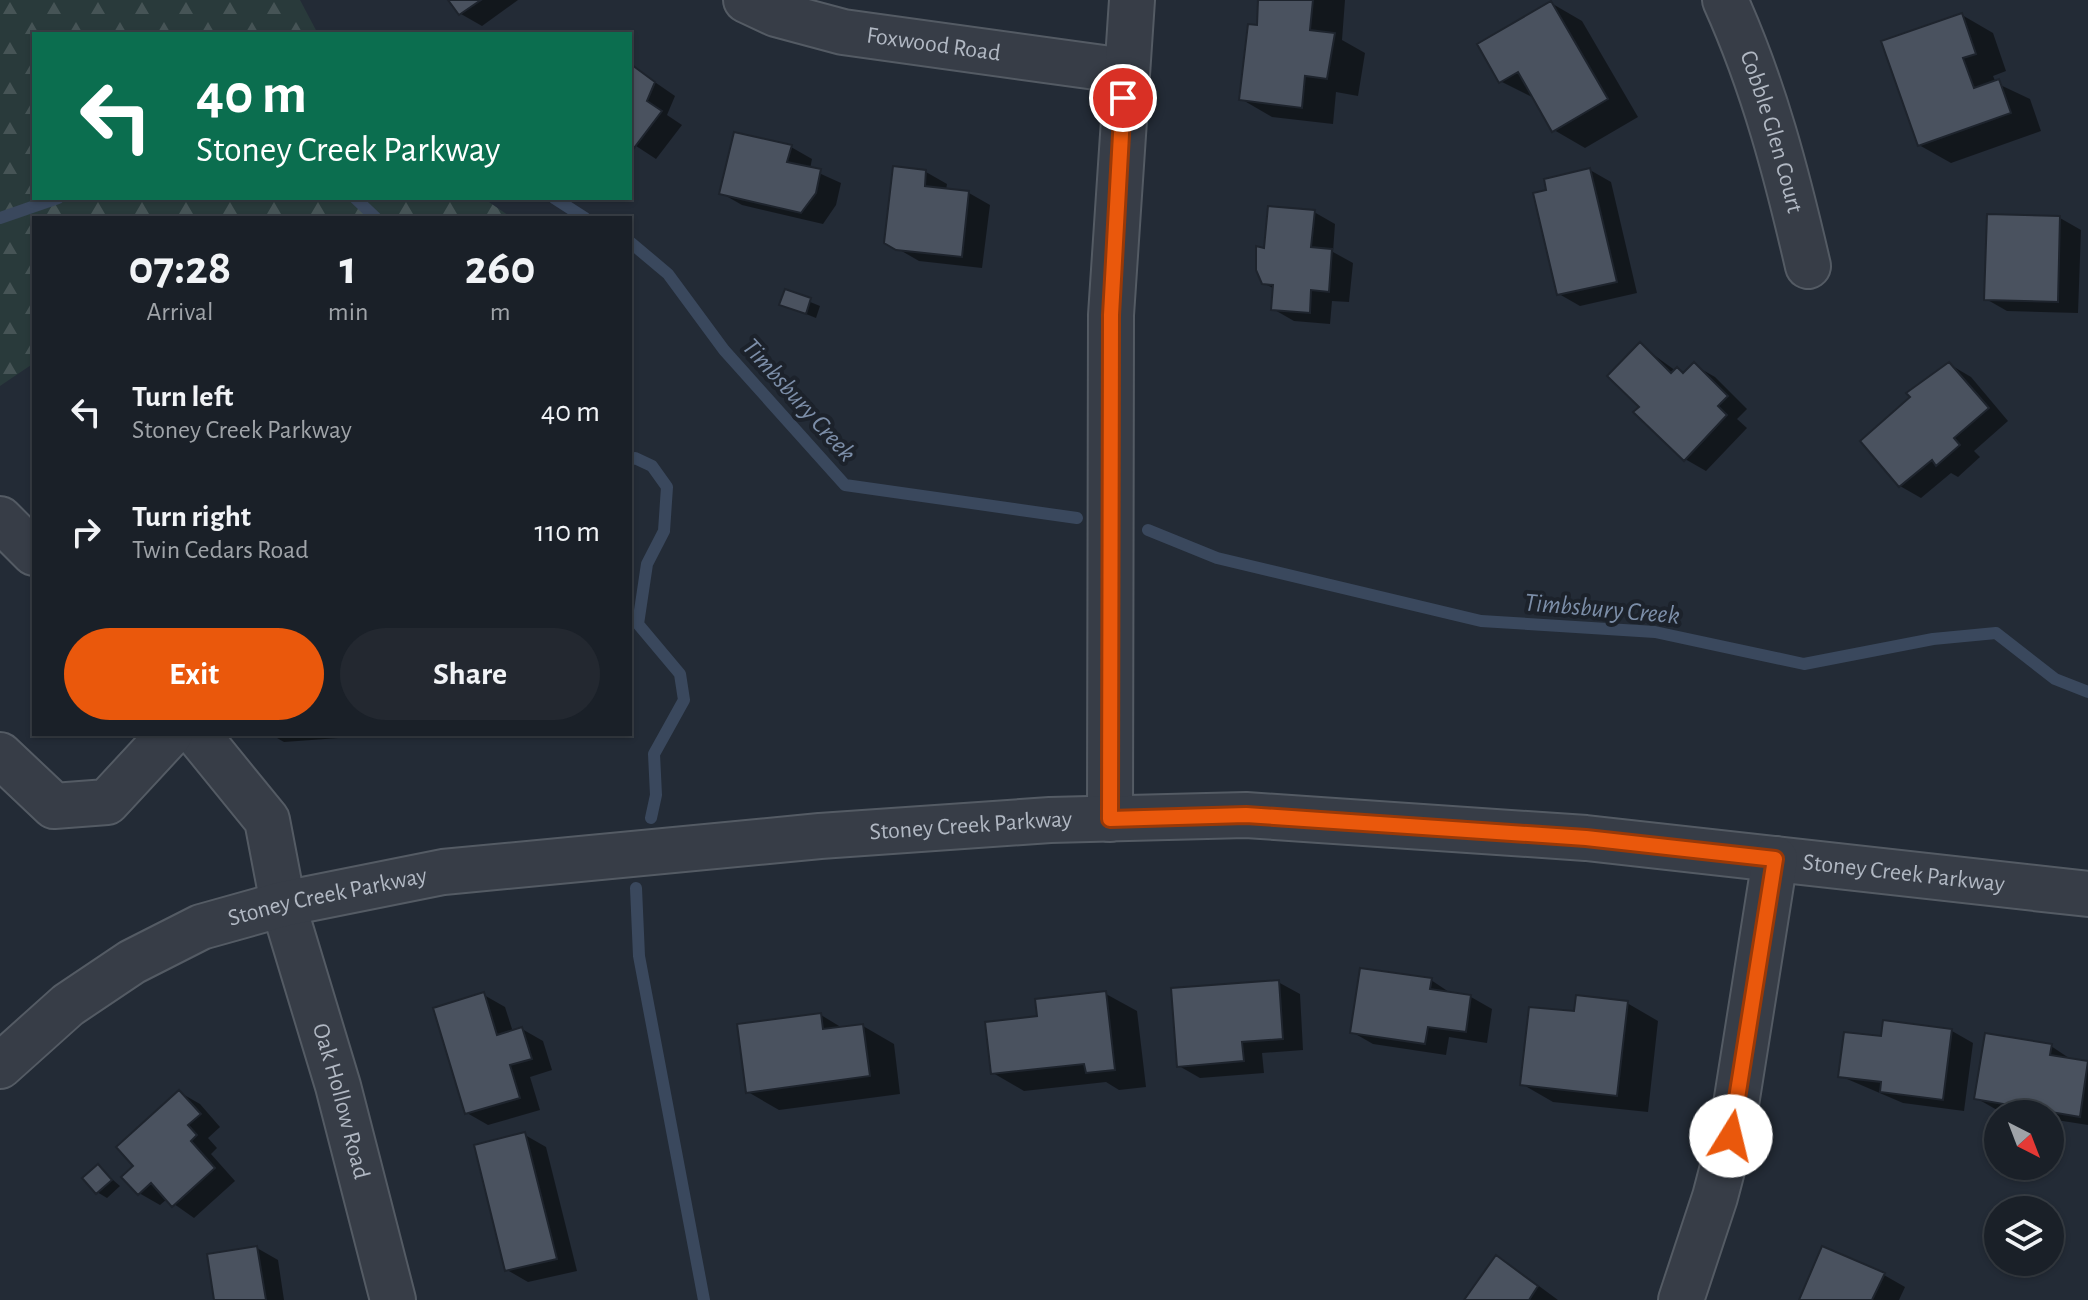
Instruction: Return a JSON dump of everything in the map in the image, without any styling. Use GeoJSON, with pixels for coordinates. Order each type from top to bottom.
{"type":"FeatureCollection","features":[{"type":"Feature","properties":{"kind":"street","name":"Foxwood Road"},"geometry":{"type":"LineString","coordinates":[[746,0],[776,14],[843,32],[1125,71]]}},
{"type":"Feature","properties":{"kind":"street"},"geometry":{"type":"LineString","coordinates":[[1110,819],[1111,315],[1132,0]]}},
{"type":"Feature","properties":{"kind":"street","name":"Cobble Glen Court"},"geometry":{"type":"LineString","coordinates":[[1725,0],[1744,41],[1782,152],[1808,266]]}},
{"type":"Feature","properties":{"kind":"street"},"geometry":{"type":"LineString","coordinates":[[0,519],[32,551]]}},
{"type":"Feature","properties":{"kind":"street"},"geometry":{"type":"LineString","coordinates":[[0,755],[54,806],[107,802],[168,736]]}},
{"type":"Feature","properties":{"kind":"street","name":"Oak Hollow Road"},"geometry":{"type":"LineString","coordinates":[[199,736],[267,820],[283,904],[338,1086],[393,1300]]}},
{"type":"Feature","properties":{"kind":"street","name":"Stoney Creek Parkway"},"geometry":{"type":"LineString","coordinates":[[0,1066],[68,1005],[132,962],[201,927],[283,904],[443,872],[820,836],[1110,819],[1259,816],[1586,838],[2088,894]]}},
{"type":"Feature","properties":{"kind":"street"},"geometry":{"type":"LineString","coordinates":[[1681,1300],[1731,1136],[1775,859]]}},
{"type":"Feature","properties":{"kind":"green space"},"geometry":{"type":"Polygon","coordinates":[[[0,0],[300,0],[317,32],[32,32],[32,200],[486,200],[509,216],[32,216],[32,364],[0,386],[0,0]]]}},
{"type":"Feature","properties":{"kind":"building"},"geometry":{"type":"Polygon","coordinates":[[[448,0],[481,0],[459,15],[448,0]]]}},
{"type":"Feature","properties":{"kind":"building"},"geometry":{"type":"Polygon","coordinates":[[[1258,0],[1313,0],[1310,30],[1335,33],[1327,79],[1305,76],[1302,108],[1239,100],[1248,24],[1257,25],[1258,0]]]}},
{"type":"Feature","properties":{"kind":"building"},"geometry":{"type":"Polygon","coordinates":[[[1551,1],[1608,99],[1552,132],[1518,72],[1499,83],[1477,44],[1551,1]]]}},
{"type":"Feature","properties":{"kind":"building"},"geometry":{"type":"Polygon","coordinates":[[[1962,13],[1976,54],[1963,58],[1974,88],[1999,79],[2011,113],[1918,146],[1881,41],[1962,13]]]}},
{"type":"Feature","properties":{"kind":"building"},"geometry":{"type":"Polygon","coordinates":[[[632,65],[655,82],[647,101],[662,111],[634,148],[632,65]]]}},
{"type":"Feature","properties":{"kind":"building"},"geometry":{"type":"Polygon","coordinates":[[[734,132],[792,145],[787,162],[821,169],[816,193],[801,213],[719,194],[734,132]]]}},
{"type":"Feature","properties":{"kind":"building"},"geometry":{"type":"Polygon","coordinates":[[[893,166],[926,170],[925,186],[969,191],[962,257],[896,250],[884,243],[893,166]]]}},
{"type":"Feature","properties":{"kind":"building"},"geometry":{"type":"Polygon","coordinates":[[[1590,168],[1617,282],[1557,295],[1533,193],[1546,190],[1544,179],[1590,168]]]}},
{"type":"Feature","properties":{"kind":"building"},"geometry":{"type":"Polygon","coordinates":[[[1268,206],[1315,210],[1311,247],[1332,249],[1329,292],[1311,290],[1310,313],[1271,310],[1273,285],[1262,284],[1256,270],[1256,246],[1264,248],[1268,206]]]}},
{"type":"Feature","properties":{"kind":"building"},"geometry":{"type":"Polygon","coordinates":[[[1987,214],[2060,216],[2058,302],[1984,300],[1987,214]]]}},
{"type":"Feature","properties":{"kind":"building"},"geometry":{"type":"Polygon","coordinates":[[[785,289],[811,298],[806,314],[779,305],[785,289]]]}},
{"type":"Feature","properties":{"kind":"building"},"geometry":{"type":"Polygon","coordinates":[[[1640,342],[1671,373],[1677,367],[1683,373],[1694,362],[1728,396],[1718,406],[1727,415],[1684,461],[1633,412],[1639,407],[1607,376],[1640,342]]]}},
{"type":"Feature","properties":{"kind":"building"},"geometry":{"type":"Polygon","coordinates":[[[1949,362],[1989,408],[1954,438],[1960,445],[1936,466],[1932,460],[1899,487],[1860,441],[1910,397],[1906,393],[1949,362]]]}},
{"type":"Feature","properties":{"kind":"building"},"geometry":{"type":"Polygon","coordinates":[[[1360,968],[1432,978],[1430,989],[1471,995],[1466,1032],[1428,1027],[1425,1044],[1350,1033],[1360,968]]]}},
{"type":"Feature","properties":{"kind":"building"},"geometry":{"type":"Polygon","coordinates":[[[1279,980],[1283,1039],[1242,1042],[1244,1061],[1177,1067],[1171,988],[1279,980]]]}},
{"type":"Feature","properties":{"kind":"building"},"geometry":{"type":"Polygon","coordinates":[[[1106,991],[1115,1070],[1086,1073],[1084,1064],[991,1074],[985,1022],[1037,1016],[1035,999],[1106,991]]]}},
{"type":"Feature","properties":{"kind":"building"},"geometry":{"type":"Polygon","coordinates":[[[484,992],[497,1035],[522,1027],[532,1059],[510,1065],[520,1098],[465,1114],[433,1008],[484,992]]]}},
{"type":"Feature","properties":{"kind":"building"},"geometry":{"type":"Polygon","coordinates":[[[1576,995],[1628,1001],[1617,1096],[1520,1085],[1529,1007],[1574,1011],[1576,995]]]}},
{"type":"Feature","properties":{"kind":"building"},"geometry":{"type":"Polygon","coordinates":[[[821,1013],[823,1029],[863,1024],[870,1076],[746,1093],[737,1024],[821,1013]]]}},
{"type":"Feature","properties":{"kind":"building"},"geometry":{"type":"Polygon","coordinates":[[[1883,1020],[1952,1029],[1943,1100],[1880,1092],[1881,1082],[1838,1077],[1844,1032],[1881,1036],[1883,1020]]]}},
{"type":"Feature","properties":{"kind":"building"},"geometry":{"type":"Polygon","coordinates":[[[1985,1033],[2052,1044],[2050,1055],[2088,1061],[2080,1117],[2064,1114],[2064,1100],[1974,1099],[1985,1033]]]}},
{"type":"Feature","properties":{"kind":"building"},"geometry":{"type":"Polygon","coordinates":[[[179,1090],[201,1114],[188,1125],[197,1135],[191,1141],[215,1168],[172,1207],[151,1183],[138,1195],[121,1177],[133,1166],[116,1147],[179,1090]]]}},
{"type":"Feature","properties":{"kind":"building"},"geometry":{"type":"Polygon","coordinates":[[[525,1132],[557,1259],[505,1271],[474,1145],[525,1132]]]}},
{"type":"Feature","properties":{"kind":"building"},"geometry":{"type":"Polygon","coordinates":[[[98,1164],[112,1180],[96,1194],[82,1178],[98,1164]]]}},
{"type":"Feature","properties":{"kind":"building"},"geometry":{"type":"Polygon","coordinates":[[[257,1246],[266,1300],[214,1300],[207,1254],[257,1246]]]}},
{"type":"Feature","properties":{"kind":"building"},"geometry":{"type":"Polygon","coordinates":[[[1822,1246],[1885,1273],[1872,1300],[1799,1300],[1822,1246]]]}},
{"type":"Feature","properties":{"kind":"building"},"geometry":{"type":"Polygon","coordinates":[[[1496,1255],[1538,1286],[1529,1300],[1464,1300],[1496,1255]]]}},
{"type":"Feature","properties":{"kind":"waterway","name":"Timbsbury Creek"},"geometry":{"type":"LineString","coordinates":[[0,218],[52,200]]}},
{"type":"Feature","properties":{"kind":"waterway"},"geometry":{"type":"LineString","coordinates":[[357,200],[374,216]]}},
{"type":"Feature","properties":{"kind":"waterway","name":"Timbsbury Creek"},"geometry":{"type":"LineString","coordinates":[[557,200],[582,216]]}},
{"type":"Feature","properties":{"kind":"waterway","name":"Timbsbury Creek"},"geometry":{"type":"LineString","coordinates":[[632,244],[668,274],[724,350],[845,485],[1077,518]]}},
{"type":"Feature","properties":{"kind":"waterway"},"geometry":{"type":"LineString","coordinates":[[632,459],[652,466],[667,487],[664,531],[647,564],[638,624],[680,674],[684,700],[654,754],[656,795],[651,818]]}},
{"type":"Feature","properties":{"kind":"waterway","name":"Timbsbury Creek"},"geometry":{"type":"LineString","coordinates":[[1148,530],[1217,558],[1481,621],[1655,632],[1804,664],[1933,639],[1996,633],[2055,679],[2088,692]]}},
{"type":"Feature","properties":{"kind":"waterway"},"geometry":{"type":"LineString","coordinates":[[636,888],[639,956],[704,1300]]}},
{"type":"Feature","properties":{"kind":"route"},"geometry":{"type":"LineString","coordinates":[[1123,98],[1111,315],[1110,819],[1246,815],[1586,838],[1775,859],[1731,1136]]}}]}
